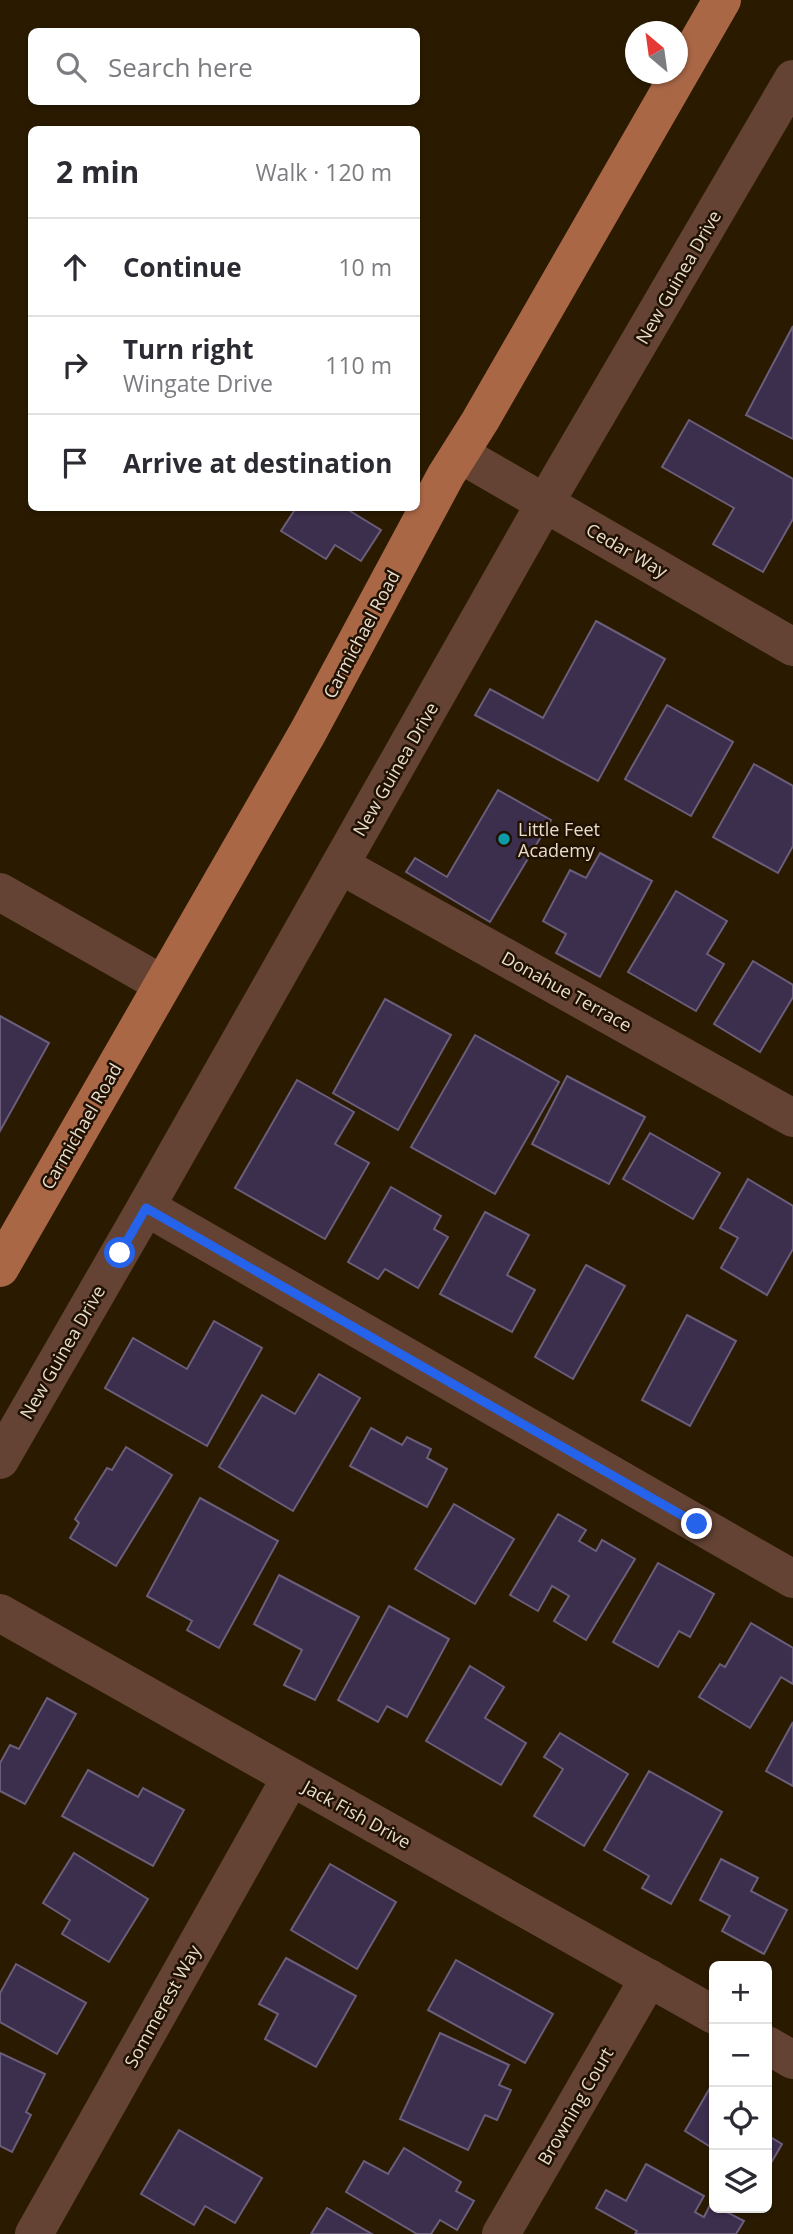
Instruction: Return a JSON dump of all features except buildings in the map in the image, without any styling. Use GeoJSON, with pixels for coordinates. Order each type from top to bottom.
{"type":"FeatureCollection","features":[{"type":"Feature","properties":{"kind":"main road","name":"Carmichael Road"},"geometry":{"type":"LineString","coordinates":[[0,1268],[308,732],[446,475],[722,0]]}},
{"type":"Feature","properties":{"kind":"street","name":"New Guinea Drive"},"geometry":{"type":"LineString","coordinates":[[0,1460],[146,1208],[545,503],[793,79]]}},
{"type":"Feature","properties":{"kind":"street","name":"Cedar Way"},"geometry":{"type":"LineString","coordinates":[[460,454],[793,647]]}},
{"type":"Feature","properties":{"kind":"street","name":"Donahue Terrace"},"geometry":{"type":"LineString","coordinates":[[340,865],[793,1118]]}},
{"type":"Feature","properties":{"kind":"street"},"geometry":{"type":"LineString","coordinates":[[0,892],[162,984]]}},
{"type":"Feature","properties":{"kind":"street"},"geometry":{"type":"LineString","coordinates":[[146,1208],[793,1578]]}},
{"type":"Feature","properties":{"kind":"street","name":"Jack Fish Drive"},"geometry":{"type":"LineString","coordinates":[[0,1613],[709,2012]]}},
{"type":"Feature","properties":{"kind":"street","name":"Sommerest Way"},"geometry":{"type":"LineString","coordinates":[[33,2234],[291,1777]]}},
{"type":"Feature","properties":{"kind":"street","name":"Browning Court"},"geometry":{"type":"LineString","coordinates":[[501,2234],[649,1978]]}},
{"type":"Feature","properties":{"kind":"street"},"geometry":{"type":"LineString","coordinates":[[772,2048],[793,2060]]}},
{"type":"Feature","properties":{"kind":"place","name":"Little Feet Academy"},"geometry":{"type":"Point","coordinates":[504,839]}},
{"type":"Feature","properties":{"kind":"route"},"geometry":{"type":"LineString","coordinates":[[120,1253],[146,1208],[697,1524]]}}]}
